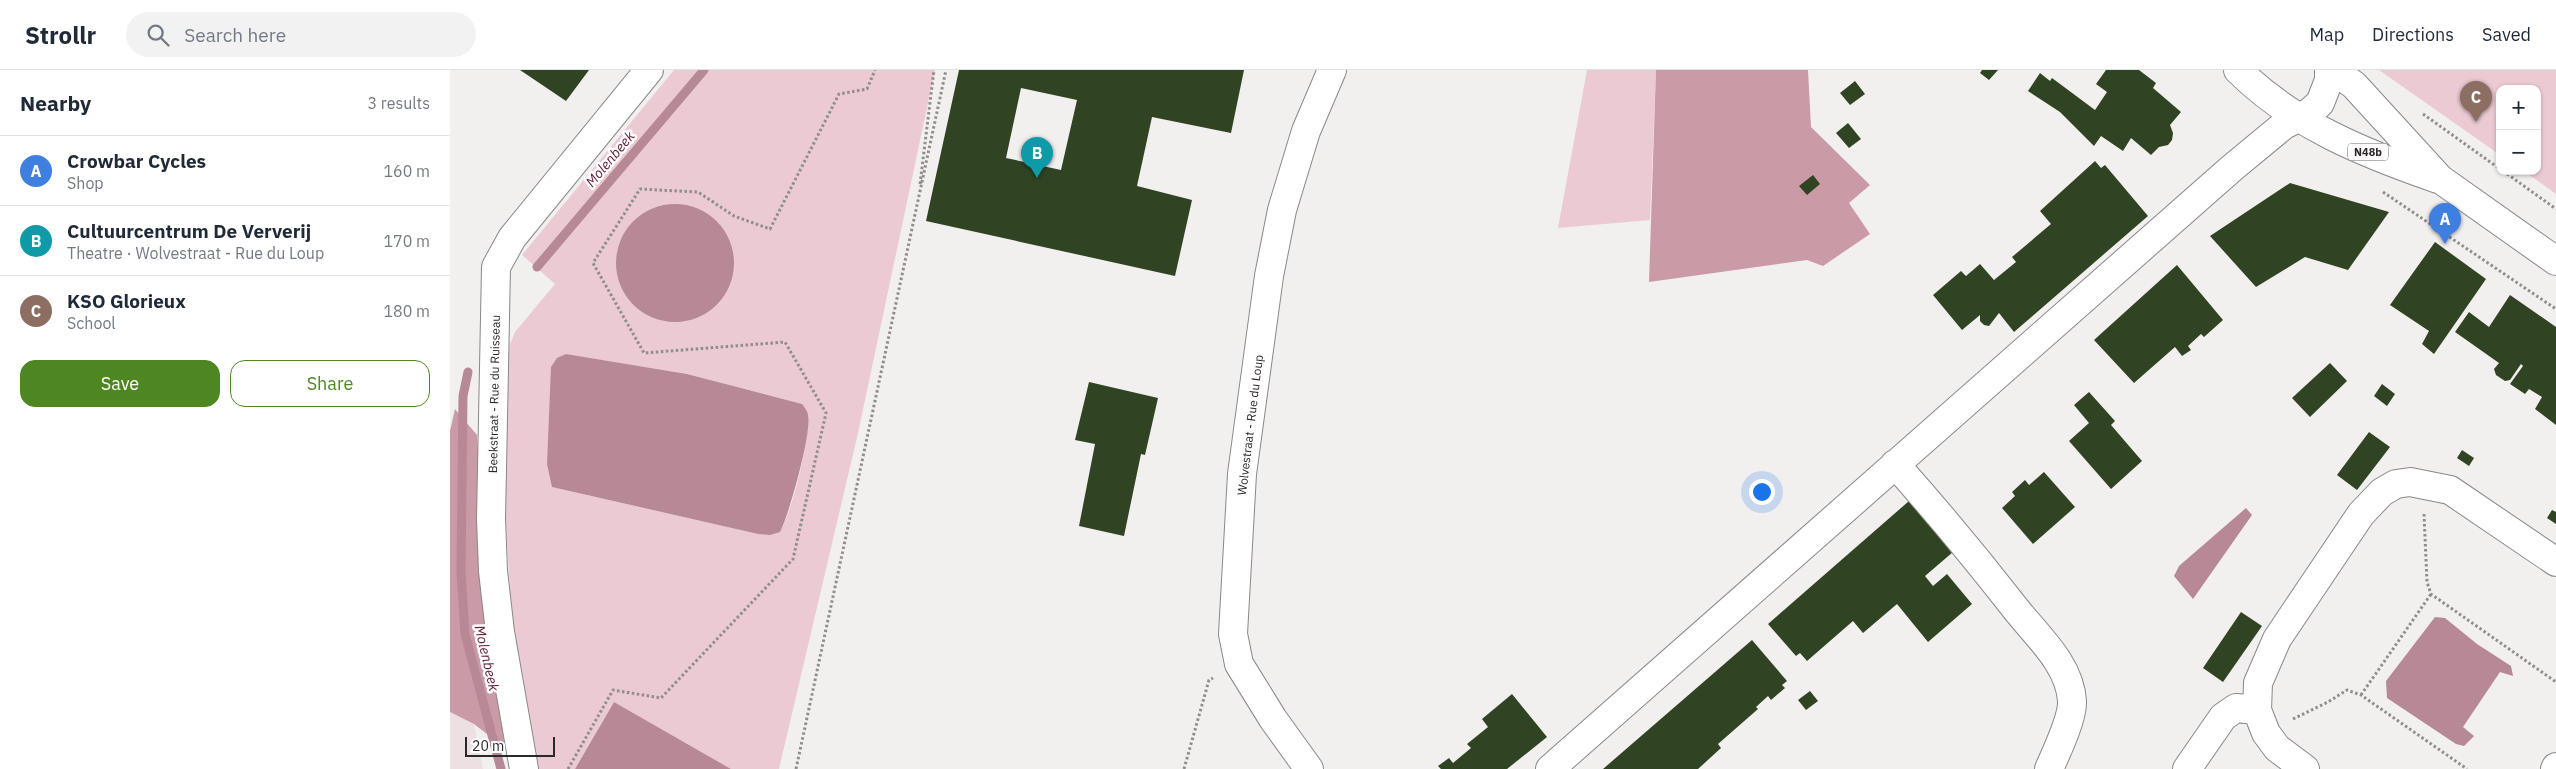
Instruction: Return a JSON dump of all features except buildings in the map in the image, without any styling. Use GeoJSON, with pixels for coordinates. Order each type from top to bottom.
{"type":"FeatureCollection","features":[{"type":"Feature","properties":{"kind":"street","name":"Beekstraat - Rue du Ruisseau"},"geometry":{"type":"LineString","coordinates":[[524,769],[500,632],[493,572],[492,519],[496,267],[512,238],[649,70]]}},
{"type":"Feature","properties":{"kind":"street","name":"Wolvestraat - Rue du Loup"},"geometry":{"type":"LineString","coordinates":[[1309,769],[1273,719],[1239,664],[1233,634],[1242,474],[1268,276],[1282,210],[1306,130],[1332,70]]}},
{"type":"Feature","properties":{"kind":"street","name":"N48b"},"geometry":{"type":"LineString","coordinates":[[2238,70],[2260,79],[2300,117],[2321,131],[2385,160],[2440,179]]}},
{"type":"Feature","properties":{"kind":"street"},"geometry":{"type":"LineString","coordinates":[[1550,769],[2232,168],[2284,125],[2300,117],[2320,103],[2330,80],[2329,70]]}},
{"type":"Feature","properties":{"kind":"street","name":"N48b"},"geometry":{"type":"LineString","coordinates":[[2333,70],[2354,85],[2440,179],[2556,260]]}},
{"type":"Feature","properties":{"kind":"street"},"geometry":{"type":"LineString","coordinates":[[1895,464],[1960,536],[2049,648],[2064,674],[2072,701],[2062,737],[2048,769]]}},
{"type":"Feature","properties":{"kind":"street"},"geometry":{"type":"LineString","coordinates":[[2305,769],[2278,748],[2262,721],[2258,683],[2277,639],[2361,514],[2382,492],[2396,484],[2410,482],[2450,490],[2556,562]]}},
{"type":"Feature","properties":{"kind":"street"},"geometry":{"type":"LineString","coordinates":[[2187,769],[2223,717],[2236,708],[2262,721]]}},
{"type":"Feature","properties":{"kind":"path"},"geometry":{"type":"LineString","coordinates":[[568,769],[613,690],[662,698],[793,559],[826,413],[785,342],[644,353],[593,263],[640,189],[698,192],[734,216],[770,229],[839,94],[867,89],[875,70]]}},
{"type":"Feature","properties":{"kind":"path"},"geometry":{"type":"LineString","coordinates":[[917,205],[934,70]]}},
{"type":"Feature","properties":{"kind":"path"},"geometry":{"type":"LineString","coordinates":[[796,769],[946,70]]}},
{"type":"Feature","properties":{"kind":"path"},"geometry":{"type":"LineString","coordinates":[[2419,111],[2496,166]]}},
{"type":"Feature","properties":{"kind":"path"},"geometry":{"type":"LineString","coordinates":[[2509,175],[2556,209]]}},
{"type":"Feature","properties":{"kind":"path"},"geometry":{"type":"LineString","coordinates":[[2422,484],[2427,582],[2431,594],[2556,682]]}},
{"type":"Feature","properties":{"kind":"path"},"geometry":{"type":"LineString","coordinates":[[2361,695],[2431,594]]}},
{"type":"Feature","properties":{"kind":"path"},"geometry":{"type":"LineString","coordinates":[[1184,769],[1209,680],[1239,664]]}},
{"type":"Feature","properties":{"kind":"path"},"geometry":{"type":"LineString","coordinates":[[2262,721],[2328,702],[2347,690],[2361,695],[2467,769]]}},
{"type":"Feature","properties":{"kind":"shaded area"},"geometry":{"type":"Polygon","coordinates":[[[674,70],[935,70],[858,433],[779,769],[731,769],[614,702],[575,769],[536,769],[513,641],[500,426],[500,369],[515,332],[555,284],[522,255],[674,70]],[[718,222],[616,258],[622,286],[629,298],[639,309],[732,277],[730,248],[726,235],[718,222]],[[565,354],[552,487],[758,534],[780,532],[795,493],[803,460],[808,416],[802,404],[687,374],[565,354]]]}},
{"type":"Feature","properties":{"kind":"shaded area"},"geometry":{"type":"Polygon","coordinates":[[[1587,70],[1656,70],[1650,220],[1558,228],[1587,70]]]}},
{"type":"Feature","properties":{"kind":"shaded area"},"geometry":{"type":"Polygon","coordinates":[[[1656,70],[1808,70],[1811,127],[1870,185],[1849,203],[1870,234],[1823,266],[1807,260],[1649,282],[1656,70]]]}},
{"type":"Feature","properties":{"kind":"shaded area"},"geometry":{"type":"Polygon","coordinates":[[[2379,70],[2556,70],[2556,194],[2530,175],[2541,175],[2541,85],[2496,85],[2496,152],[2379,70]]]}},
{"type":"Feature","properties":{"kind":"shaded area"},"geometry":{"type":"Polygon","coordinates":[[[675,204],[697,209],[708,214],[724,230],[729,241],[734,263],[729,285],[724,296],[708,312],[697,317],[675,322],[653,317],[642,312],[626,296],[621,285],[616,263],[621,241],[626,230],[642,214],[653,209],[675,204]]]}},
{"type":"Feature","properties":{"kind":"shaded area"},"geometry":{"type":"Polygon","coordinates":[[[566,354],[687,374],[802,404],[808,415],[807,438],[794,492],[780,532],[770,535],[758,534],[552,487],[547,464],[551,367],[557,358],[566,354]]]}},
{"type":"Feature","properties":{"kind":"shaded area"},"geometry":{"type":"Polygon","coordinates":[[[455,409],[477,435],[487,615],[505,748],[474,724],[450,712],[450,431],[455,409]]]}},
{"type":"Feature","properties":{"kind":"shaded area"},"geometry":{"type":"Polygon","coordinates":[[[2246,508],[2252,515],[2193,599],[2174,576],[2179,566],[2246,508]]]}},
{"type":"Feature","properties":{"kind":"shaded area"},"geometry":{"type":"Polygon","coordinates":[[[2435,617],[2445,618],[2477,644],[2511,666],[2513,676],[2500,672],[2463,727],[2474,736],[2464,746],[2456,744],[2387,698],[2386,681],[2435,617]]]}},
{"type":"Feature","properties":{"kind":"shaded area"},"geometry":{"type":"Polygon","coordinates":[[[614,702],[731,769],[575,769],[614,702]]]}},
{"type":"Feature","properties":{"kind":"shaded area"},"geometry":{"type":"Polygon","coordinates":[[[450,712],[474,724],[483,769],[450,769],[450,712]]]}},
{"type":"Feature","properties":{"kind":"waterway","name":"Molenbeek"},"geometry":{"type":"LineString","coordinates":[[537,267],[704,70]]}},
{"type":"Feature","properties":{"kind":"waterway","name":"Molenbeek"},"geometry":{"type":"LineString","coordinates":[[468,372],[463,396],[461,572],[465,634],[501,769]]}},
{"type":"Feature","properties":{"kind":"place","name":"KSO Glorieux"},"geometry":{"type":"Point","coordinates":[2476,122]}},
{"type":"Feature","properties":{"kind":"place","name":"Cultuurcentrum De Ververij"},"geometry":{"type":"Point","coordinates":[1037,178]}},
{"type":"Feature","properties":{"kind":"place","name":"Crowbar Cycles"},"geometry":{"type":"Point","coordinates":[2445,244]}}]}
